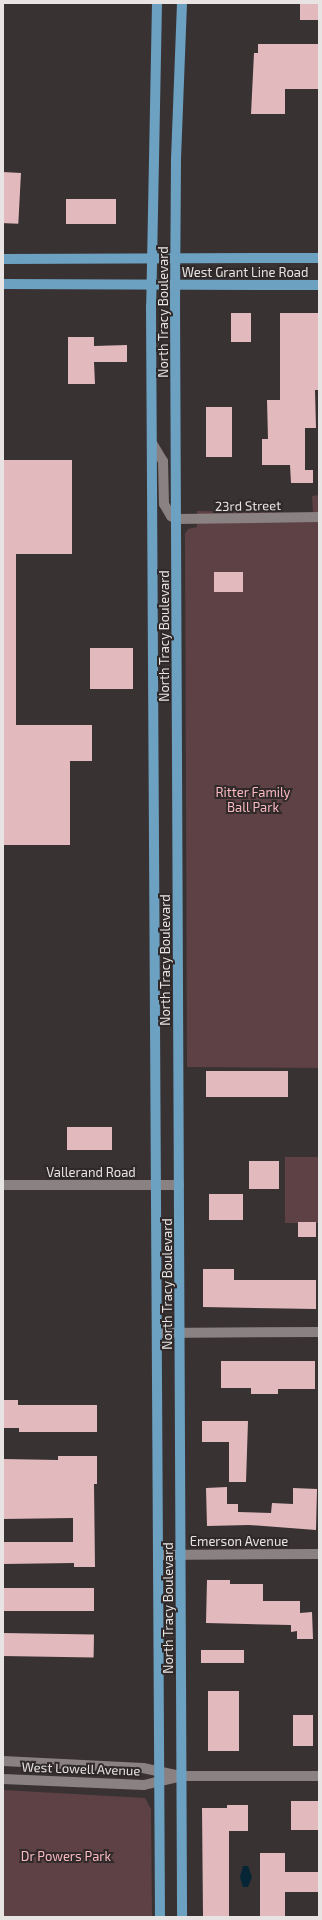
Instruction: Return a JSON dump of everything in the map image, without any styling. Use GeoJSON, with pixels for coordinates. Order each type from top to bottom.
{"type":"FeatureCollection","features":[{"type":"Feature","properties":{"kind":"main road","name":"North Tracy Boulevard"},"geometry":{"type":"LineString","coordinates":[[157,3],[151,284],[158,1332],[160,1917]]}},
{"type":"Feature","properties":{"kind":"main road","name":"North Tracy Boulevard"},"geometry":{"type":"LineString","coordinates":[[182,3],[175,258],[182,1917]]}},
{"type":"Feature","properties":{"kind":"main road","name":"West Grant Line Road"},"geometry":{"type":"LineString","coordinates":[[3,259],[319,258]]}},
{"type":"Feature","properties":{"kind":"main road","name":"West Grant Line Road"},"geometry":{"type":"LineString","coordinates":[[3,284],[319,285]]}},
{"type":"Feature","properties":{"kind":"street"},"geometry":{"type":"LineString","coordinates":[[152,443],[163,461],[164,504],[171,516],[177,519]]}},
{"type":"Feature","properties":{"kind":"street","name":"23rd Street"},"geometry":{"type":"LineString","coordinates":[[177,519],[319,517]]}},
{"type":"Feature","properties":{"kind":"street","name":"Vallerand Road"},"geometry":{"type":"LineString","coordinates":[[3,1185],[180,1185]]}},
{"type":"Feature","properties":{"kind":"street"},"geometry":{"type":"LineString","coordinates":[[158,1332],[319,1332]]}},
{"type":"Feature","properties":{"kind":"street","name":"Emerson Avenue"},"geometry":{"type":"LineString","coordinates":[[159,1554],[319,1554]]}},
{"type":"Feature","properties":{"kind":"street","name":"West Lowell Avenue"},"geometry":{"type":"LineString","coordinates":[[3,1761],[160,1771],[182,1776],[319,1776]]}},
{"type":"Feature","properties":{"kind":"street","name":"West Lowell Avenue"},"geometry":{"type":"LineString","coordinates":[[3,1779],[136,1785],[160,1782],[182,1776]]}},
{"type":"Feature","properties":{"kind":"green space","name":"Ritter Family Ball Park"},"geometry":{"type":"Polygon","coordinates":[[[319,495],[319,1068],[187,1067],[185,534],[188,529],[197,527],[197,511],[313,513],[312,496],[319,495]]]}},
{"type":"Feature","properties":{"kind":"green space"},"geometry":{"type":"Polygon","coordinates":[[[285,1157],[319,1157],[319,1223],[285,1223],[285,1157]]]}},
{"type":"Feature","properties":{"kind":"green space","name":"Dr Powers Park"},"geometry":{"type":"Polygon","coordinates":[[[3,1790],[145,1798],[151,1809],[152,1917],[3,1917],[3,1790]]]}},
{"type":"Feature","properties":{"kind":"water"},"geometry":{"type":"Polygon","coordinates":[[[243,1866],[248,1866],[252,1877],[248,1887],[243,1887],[240,1877],[243,1866]]]}},
{"type":"Feature","properties":{"kind":"building"},"geometry":{"type":"Polygon","coordinates":[[[300,3],[319,3],[319,20],[300,20],[300,3]]]}},
{"type":"Feature","properties":{"kind":"building"},"geometry":{"type":"Polygon","coordinates":[[[258,44],[319,44],[319,89],[285,89],[285,114],[251,114],[254,53],[258,53],[258,44]]]}},
{"type":"Feature","properties":{"kind":"building"},"geometry":{"type":"Polygon","coordinates":[[[3,172],[21,173],[18,224],[3,223],[3,172]]]}},
{"type":"Feature","properties":{"kind":"building"},"geometry":{"type":"Polygon","coordinates":[[[66,199],[116,199],[116,224],[66,224],[66,199]]]}},
{"type":"Feature","properties":{"kind":"building"},"geometry":{"type":"Polygon","coordinates":[[[231,313],[251,313],[251,342],[231,342],[231,313]]]}},
{"type":"Feature","properties":{"kind":"building"},"geometry":{"type":"Polygon","coordinates":[[[280,313],[319,313],[319,390],[315,390],[316,428],[305,428],[305,470],[313,470],[313,483],[291,483],[290,465],[262,465],[262,439],[268,439],[267,400],[280,400],[280,313]]]}},
{"type":"Feature","properties":{"kind":"building"},"geometry":{"type":"Polygon","coordinates":[[[68,337],[94,337],[94,346],[127,345],[127,362],[94,362],[95,384],[68,384],[68,337]]]}},
{"type":"Feature","properties":{"kind":"building"},"geometry":{"type":"Polygon","coordinates":[[[206,407],[232,407],[232,457],[206,457],[206,407]]]}},
{"type":"Feature","properties":{"kind":"building"},"geometry":{"type":"Polygon","coordinates":[[[3,460],[72,460],[72,554],[16,554],[16,725],[92,725],[92,761],[70,761],[70,845],[3,845],[3,460]]]}},
{"type":"Feature","properties":{"kind":"building"},"geometry":{"type":"Polygon","coordinates":[[[214,572],[243,572],[243,592],[214,592],[214,572]]]}},
{"type":"Feature","properties":{"kind":"building"},"geometry":{"type":"Polygon","coordinates":[[[90,648],[133,648],[133,689],[90,689],[90,648]]]}},
{"type":"Feature","properties":{"kind":"building"},"geometry":{"type":"Polygon","coordinates":[[[206,1071],[288,1071],[288,1097],[206,1097],[206,1071]]]}},
{"type":"Feature","properties":{"kind":"building"},"geometry":{"type":"Polygon","coordinates":[[[67,1127],[112,1127],[112,1150],[67,1150],[67,1127]]]}},
{"type":"Feature","properties":{"kind":"building"},"geometry":{"type":"Polygon","coordinates":[[[249,1161],[279,1161],[279,1189],[249,1189],[249,1161]]]}},
{"type":"Feature","properties":{"kind":"building"},"geometry":{"type":"Polygon","coordinates":[[[209,1194],[243,1194],[243,1220],[209,1220],[209,1194]]]}},
{"type":"Feature","properties":{"kind":"building"},"geometry":{"type":"Polygon","coordinates":[[[298,1222],[316,1222],[316,1237],[298,1237],[298,1222]]]}},
{"type":"Feature","properties":{"kind":"building"},"geometry":{"type":"Polygon","coordinates":[[[203,1269],[234,1269],[234,1280],[316,1280],[316,1309],[203,1307],[203,1269]]]}},
{"type":"Feature","properties":{"kind":"building"},"geometry":{"type":"Polygon","coordinates":[[[221,1361],[315,1361],[315,1389],[278,1389],[278,1394],[251,1394],[251,1388],[221,1388],[221,1361]]]}},
{"type":"Feature","properties":{"kind":"building"},"geometry":{"type":"Polygon","coordinates":[[[3,1400],[18,1400],[18,1405],[97,1405],[97,1432],[19,1432],[19,1428],[3,1428],[3,1400]]]}},
{"type":"Feature","properties":{"kind":"building"},"geometry":{"type":"Polygon","coordinates":[[[202,1421],[248,1421],[246,1482],[229,1482],[229,1442],[202,1442],[202,1421]]]}},
{"type":"Feature","properties":{"kind":"building"},"geometry":{"type":"Polygon","coordinates":[[[58,1456],[97,1456],[97,1484],[94,1484],[95,1567],[74,1567],[74,1563],[3,1564],[3,1542],[73,1542],[73,1518],[3,1519],[3,1459],[58,1460],[58,1456]]]}},
{"type":"Feature","properties":{"kind":"building"},"geometry":{"type":"Polygon","coordinates":[[[227,1487],[227,1504],[238,1504],[238,1512],[271,1513],[272,1503],[293,1504],[293,1488],[317,1489],[316,1530],[249,1525],[207,1526],[206,1488],[227,1487]]]}},
{"type":"Feature","properties":{"kind":"building"},"geometry":{"type":"Polygon","coordinates":[[[207,1580],[230,1580],[230,1584],[263,1584],[263,1601],[300,1601],[300,1613],[312,1612],[313,1639],[297,1639],[297,1631],[291,1632],[291,1625],[206,1623],[207,1580]]]}},
{"type":"Feature","properties":{"kind":"building"},"geometry":{"type":"Polygon","coordinates":[[[3,1588],[94,1588],[94,1611],[3,1611],[3,1588]]]}},
{"type":"Feature","properties":{"kind":"building"},"geometry":{"type":"Polygon","coordinates":[[[3,1633],[94,1635],[94,1658],[3,1656],[3,1633]]]}},
{"type":"Feature","properties":{"kind":"building"},"geometry":{"type":"Polygon","coordinates":[[[201,1650],[244,1650],[244,1663],[201,1663],[201,1650]]]}},
{"type":"Feature","properties":{"kind":"building"},"geometry":{"type":"Polygon","coordinates":[[[208,1691],[239,1691],[239,1751],[208,1751],[208,1691]]]}},
{"type":"Feature","properties":{"kind":"building"},"geometry":{"type":"Polygon","coordinates":[[[293,1715],[313,1715],[313,1746],[293,1746],[293,1715]]]}},
{"type":"Feature","properties":{"kind":"building"},"geometry":{"type":"Polygon","coordinates":[[[291,1801],[318,1801],[318,1830],[291,1830],[291,1801]]]}},
{"type":"Feature","properties":{"kind":"building"},"geometry":{"type":"Polygon","coordinates":[[[227,1805],[248,1805],[248,1831],[229,1831],[229,1917],[206,1917],[203,1916],[202,1808],[227,1808],[227,1805]]]}},
{"type":"Feature","properties":{"kind":"building"},"geometry":{"type":"Polygon","coordinates":[[[260,1853],[285,1853],[285,1872],[318,1872],[318,1892],[285,1892],[285,1916],[260,1917],[260,1853]]]}}]}
